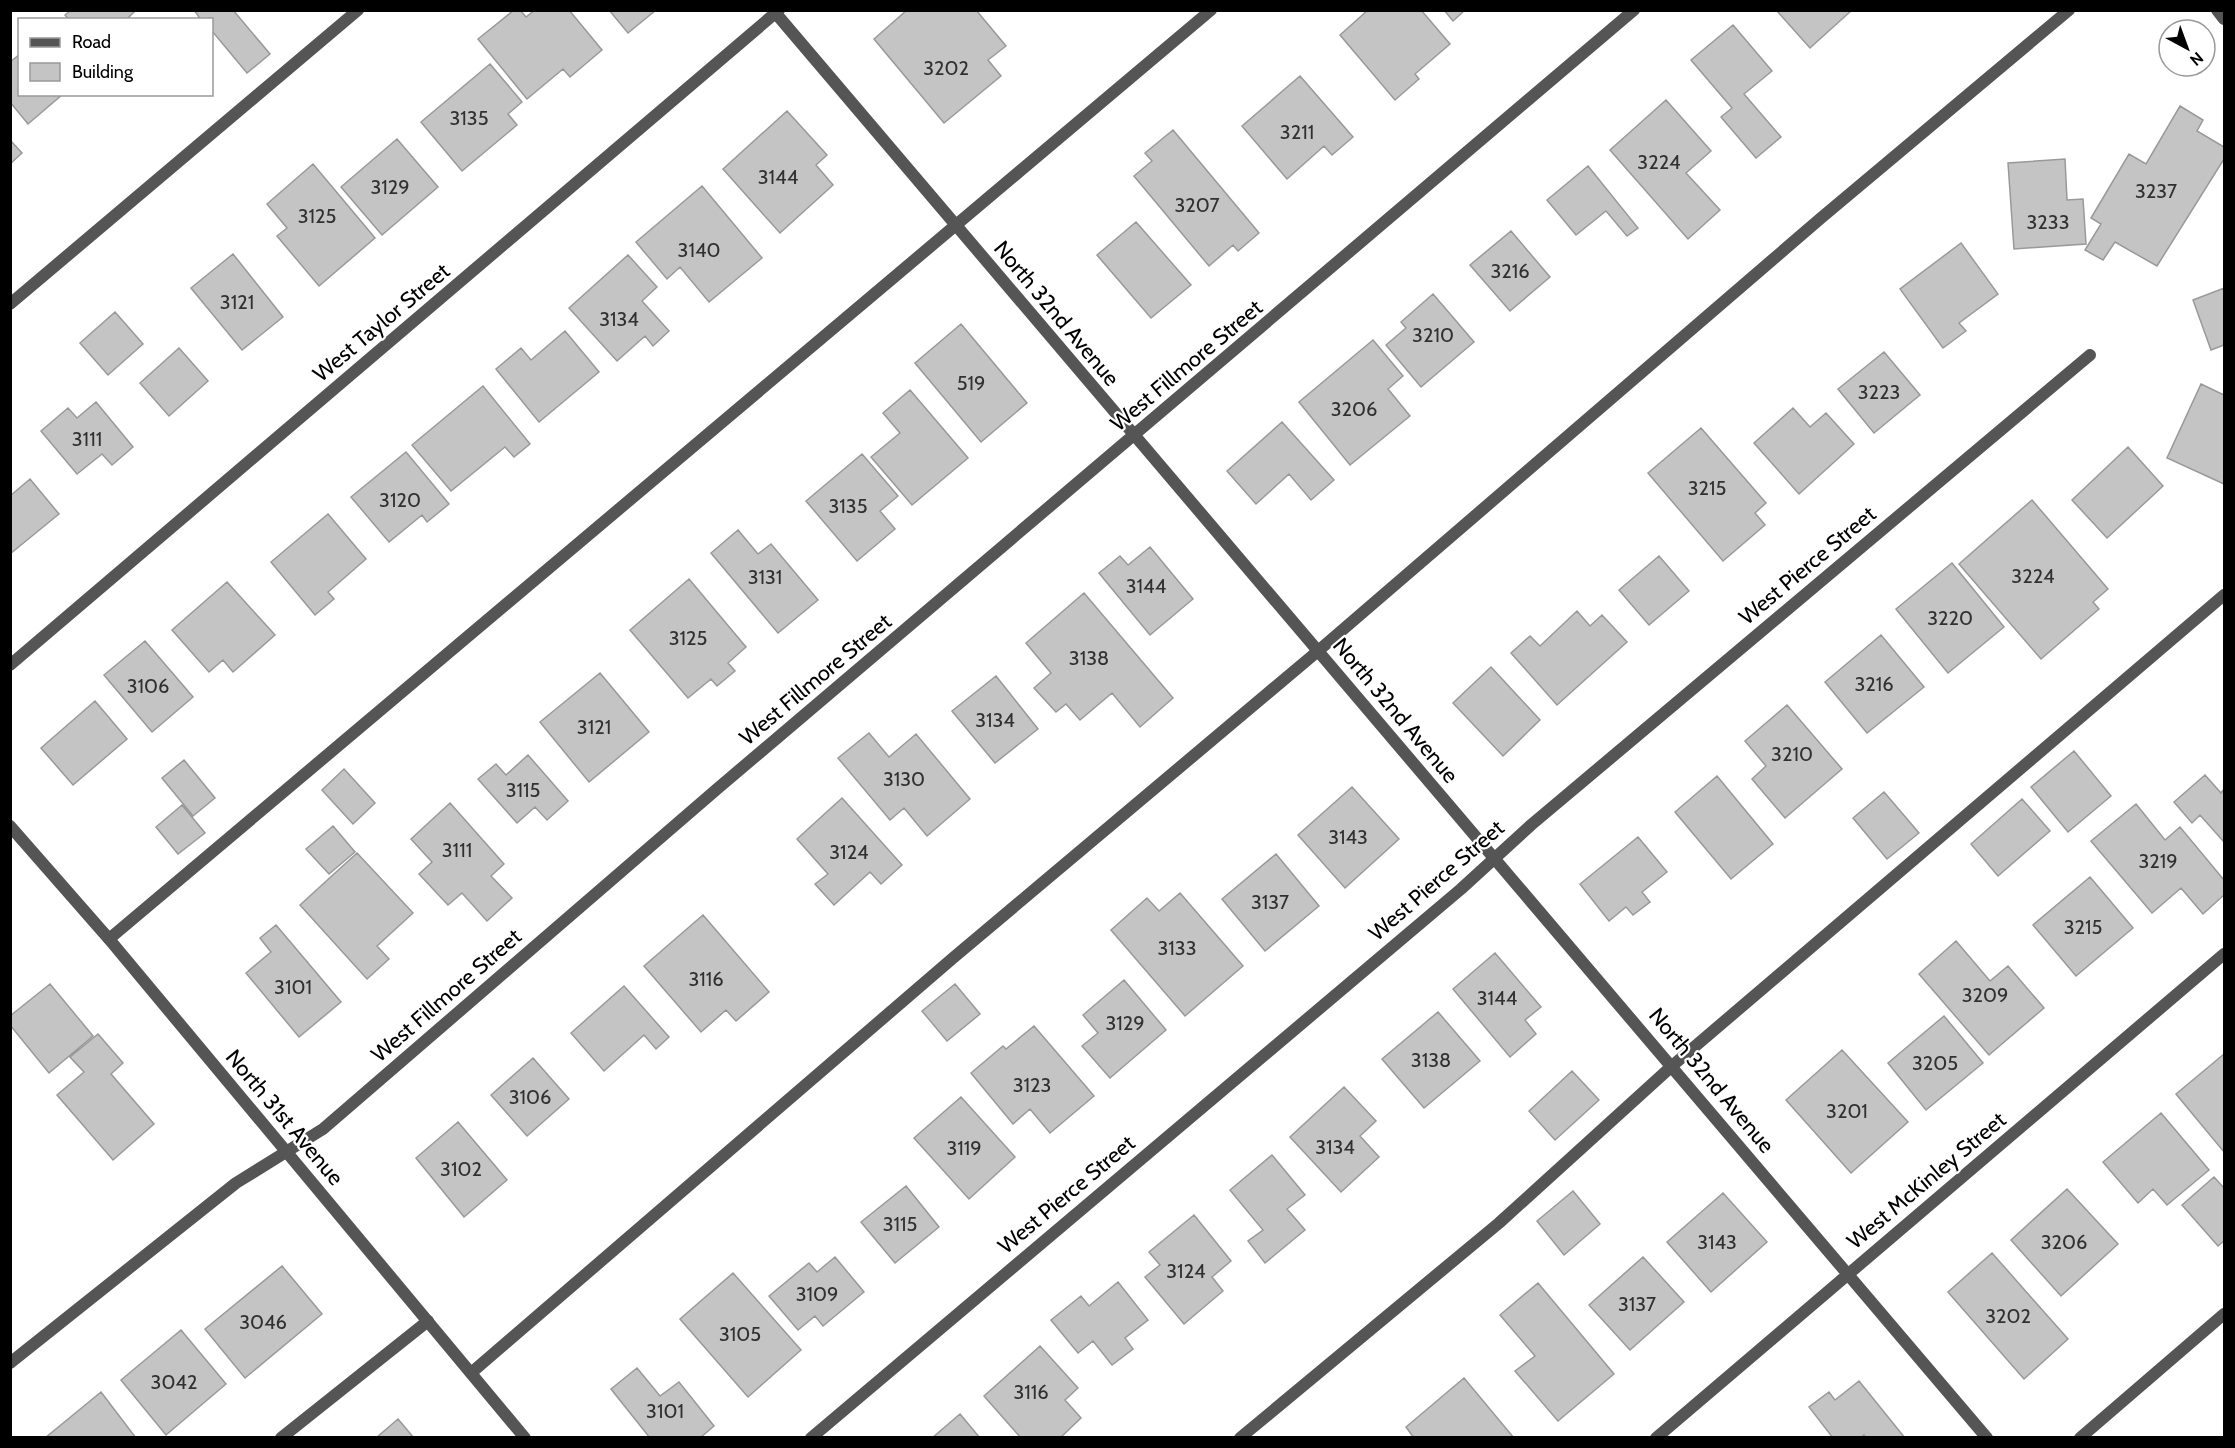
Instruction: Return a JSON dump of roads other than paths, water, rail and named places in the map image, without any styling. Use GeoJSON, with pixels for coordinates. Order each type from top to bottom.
{"type":"FeatureCollection","features":[{"type":"Feature","properties":{"kind":"street"},"geometry":{"type":"LineString","coordinates":[[10,304],[358,10]]}},
{"type":"Feature","properties":{"kind":"street"},"geometry":{"type":"LineString","coordinates":[[109,939],[957,227],[1211,10]]}},
{"type":"Feature","properties":{"kind":"street","name":"West Fillmore Street"},"geometry":{"type":"LineString","coordinates":[[10,1363],[236,1183],[323,1129],[717,789],[1634,10]]}},
{"type":"Feature","properties":{"kind":"street"},"geometry":{"type":"LineString","coordinates":[[471,1373],[935,973],[1318,651],[1821,218],[2069,10]]}},
{"type":"Feature","properties":{"kind":"street"},"geometry":{"type":"LineString","coordinates":[[2217,10],[2224,19]]}},
{"type":"Feature","properties":{"kind":"street","name":"North 32nd Avenue"},"geometry":{"type":"LineString","coordinates":[[776,12],[1987,1437]]}},
{"type":"Feature","properties":{"kind":"street","name":"West Taylor Street"},"geometry":{"type":"LineString","coordinates":[[10,665],[776,12]]}},
{"type":"Feature","properties":{"kind":"street","name":"West Pierce Street"},"geometry":{"type":"LineString","coordinates":[[811,1437],[2090,355]]}},
{"type":"Feature","properties":{"kind":"street"},"geometry":{"type":"LineString","coordinates":[[1240,1437],[1499,1222],[1672,1066],[2224,595]]}},
{"type":"Feature","properties":{"kind":"street","name":"North 31st Avenue"},"geometry":{"type":"LineString","coordinates":[[10,826],[109,939],[525,1437]]}},
{"type":"Feature","properties":{"kind":"street","name":"West McKinley Street"},"geometry":{"type":"LineString","coordinates":[[1656,1437],[2224,954]]}},
{"type":"Feature","properties":{"kind":"street"},"geometry":{"type":"LineString","coordinates":[[2080,1437],[2224,1314]]}},
{"type":"Feature","properties":{"kind":"street"},"geometry":{"type":"LineString","coordinates":[[281,1437],[428,1321]]}}]}
